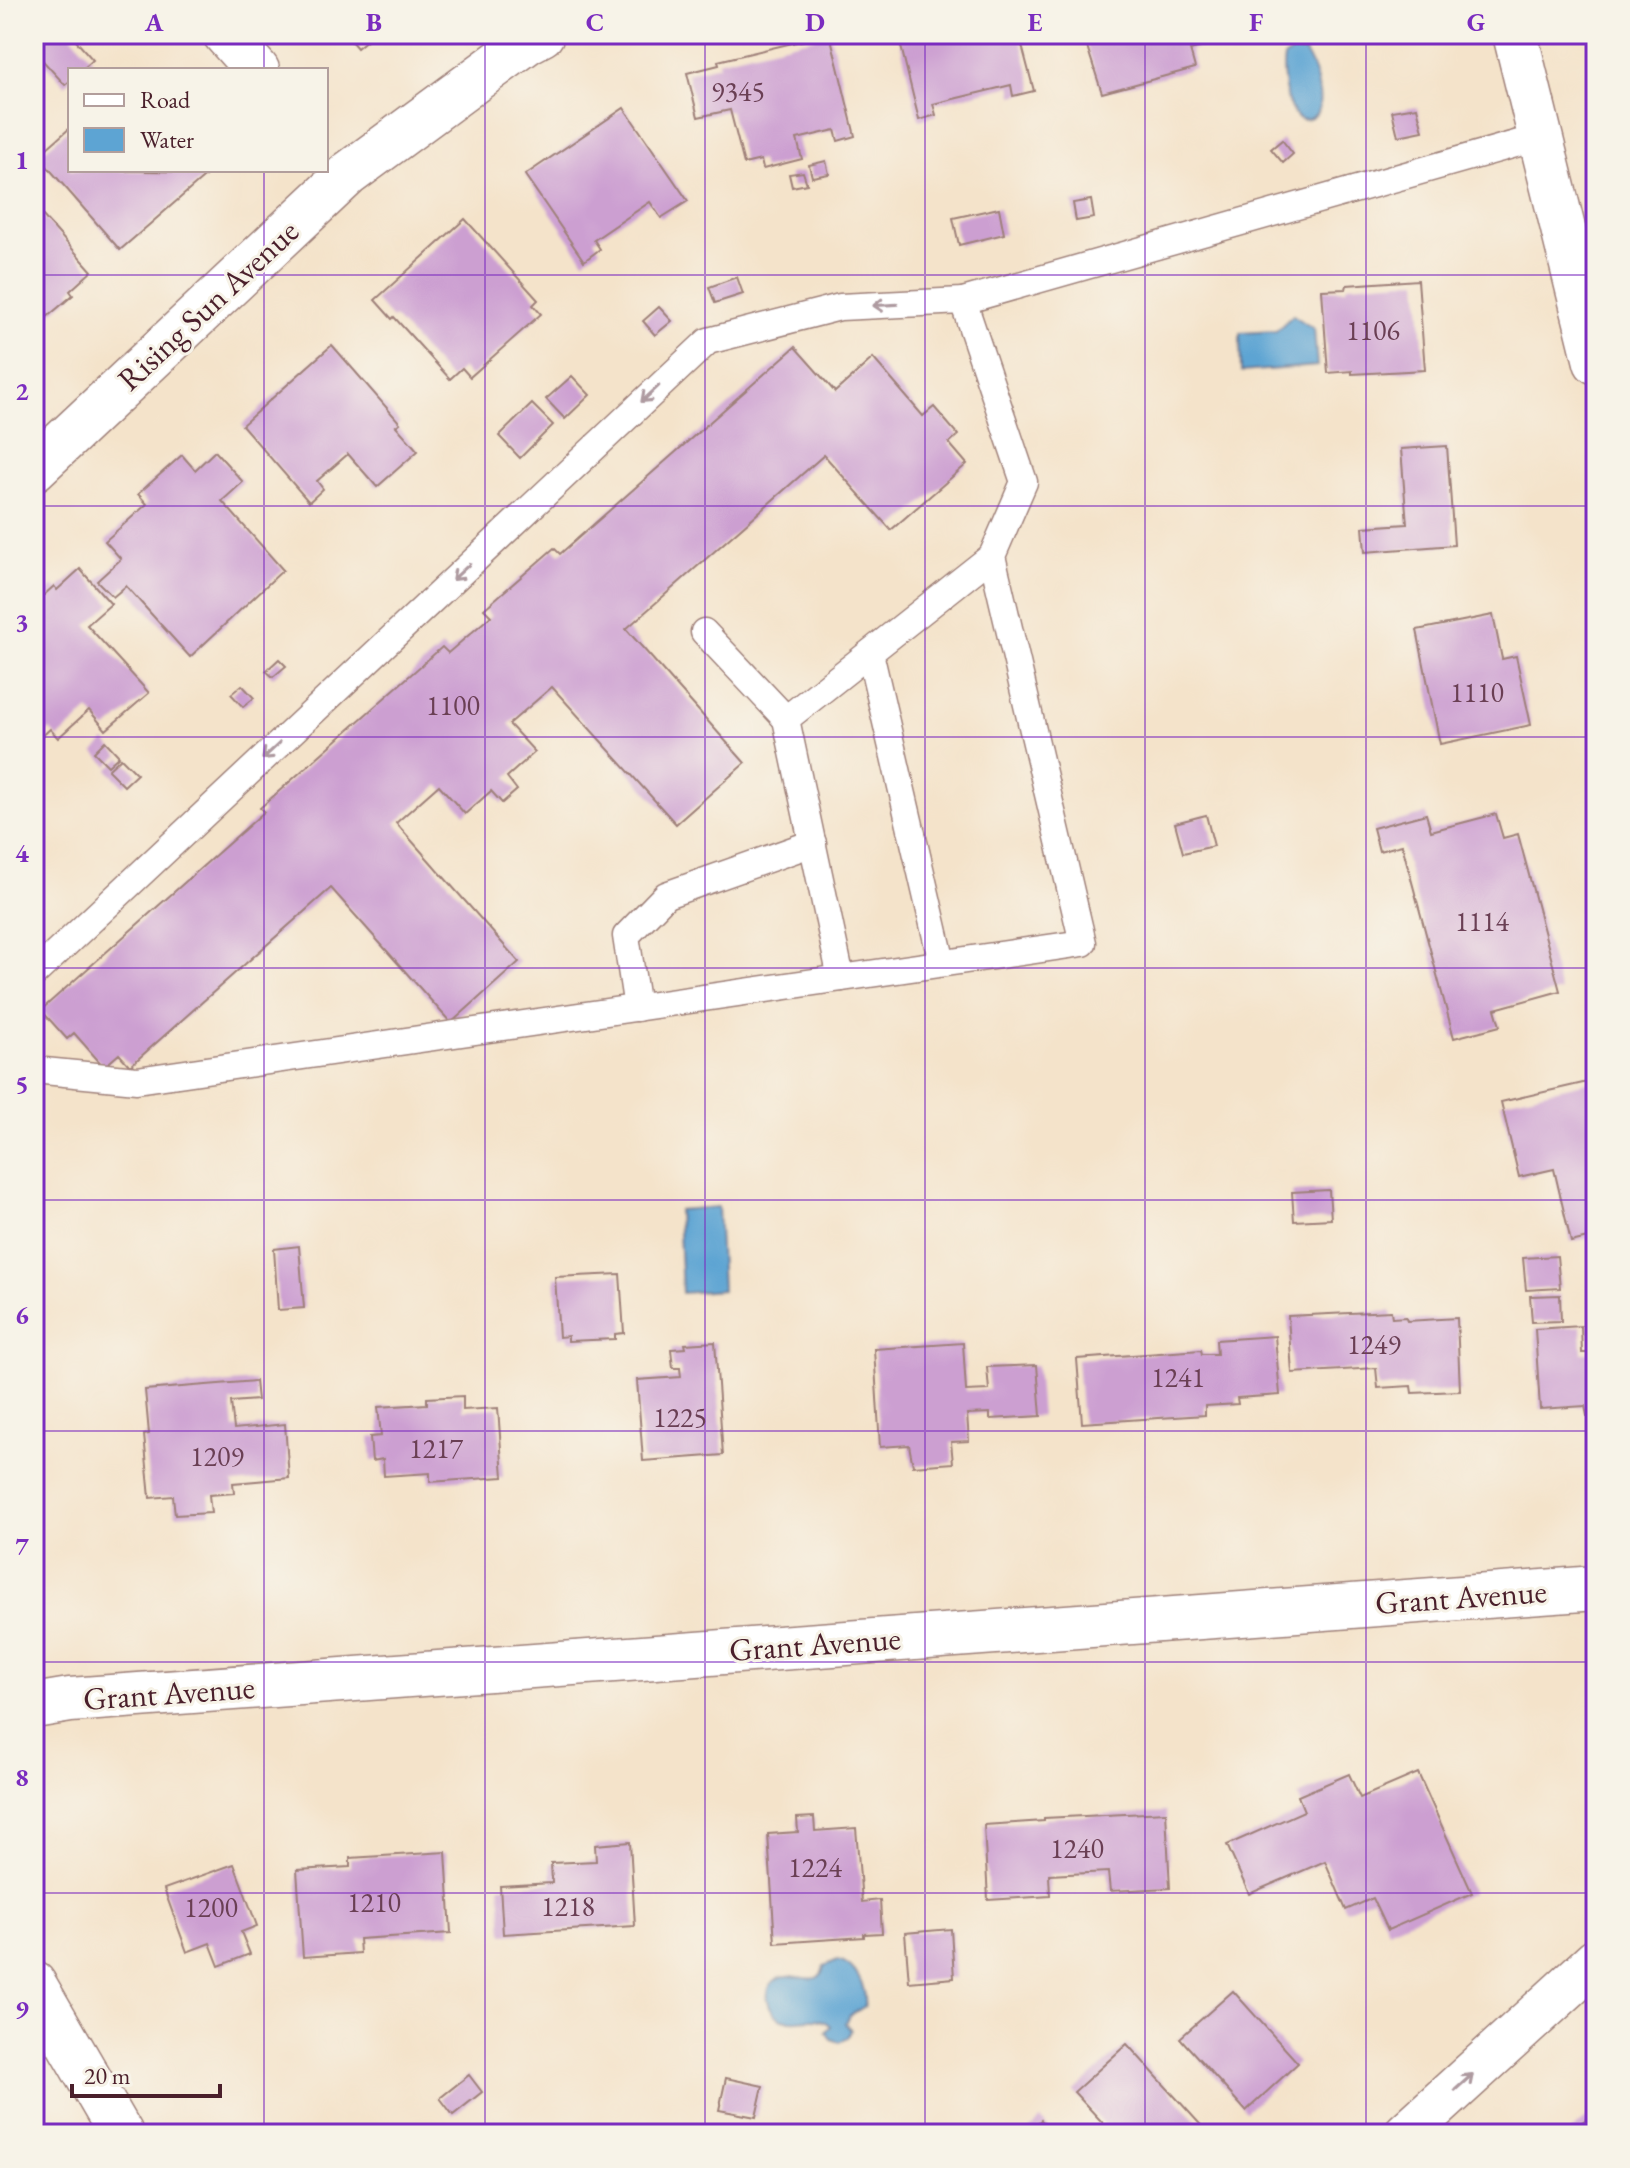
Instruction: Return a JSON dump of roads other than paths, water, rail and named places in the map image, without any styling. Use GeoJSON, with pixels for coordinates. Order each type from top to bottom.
{"type":"FeatureCollection","features":[{"type":"Feature","properties":{"kind":"street"},"geometry":{"type":"LineString","coordinates":[[225,34],[255,68]]}},
{"type":"Feature","properties":{"kind":"street","name":"Rising Sun Avenue"},"geometry":{"type":"LineString","coordinates":[[337,162],[542,34]]}},
{"type":"Feature","properties":{"kind":"street"},"geometry":{"type":"LineString","coordinates":[[1515,34],[1596,362]]}},
{"type":"Feature","properties":{"kind":"street","name":"Rising Sun Avenue"},"geometry":{"type":"LineString","coordinates":[[34,469],[327,172]]}},
{"type":"Feature","properties":{"kind":"street","name":"Grant Avenue"},"geometry":{"type":"LineString","coordinates":[[34,1706],[86,1699],[1596,1588]]}},
{"type":"Feature","properties":{"kind":"street"},"geometry":{"type":"LineString","coordinates":[[1406,2134],[1596,1961]]}},
{"type":"Feature","properties":{"kind":"street"},"geometry":{"type":"LineString","coordinates":[[34,1984],[121,2134]]}},
{"type":"Feature","properties":{"kind":"lane"},"geometry":{"type":"LineString","coordinates":[[34,974],[708,341],[840,307],[963,301],[1540,137]]}},
{"type":"Feature","properties":{"kind":"lane"},"geometry":{"type":"LineString","coordinates":[[786,719],[992,556],[1024,482],[963,301]]}},
{"type":"Feature","properties":{"kind":"lane"},"geometry":{"type":"LineString","coordinates":[[34,1070],[137,1080],[1083,943],[992,556]]}},
{"type":"Feature","properties":{"kind":"lane"},"geometry":{"type":"LineString","coordinates":[[704,632],[786,719],[841,978]]}},
{"type":"Feature","properties":{"kind":"lane"},"geometry":{"type":"LineString","coordinates":[[870,653],[942,963]]}},
{"type":"Feature","properties":{"kind":"lane"},"geometry":{"type":"LineString","coordinates":[[637,1008],[626,936],[666,895],[813,843]]}},
{"type":"Feature","properties":{"kind":"water"},"geometry":{"type":"Polygon","coordinates":[[[1293,51],[1305,53],[1316,76],[1319,106],[1311,118],[1296,116],[1287,98],[1284,58],[1293,51]]]}},
{"type":"Feature","properties":{"kind":"water"},"geometry":{"type":"Polygon","coordinates":[[[1293,315],[1314,329],[1317,366],[1241,372],[1240,333],[1276,331],[1293,315]]]}},
{"type":"Feature","properties":{"kind":"water"},"geometry":{"type":"Polygon","coordinates":[[[718,1207],[722,1290],[682,1293],[678,1210],[718,1207]]]}},
{"type":"Feature","properties":{"kind":"water"},"geometry":{"type":"Polygon","coordinates":[[[838,1960],[855,1972],[865,1999],[865,2006],[849,2016],[845,2023],[851,2030],[848,2038],[840,2042],[831,2039],[826,2032],[831,2026],[826,2022],[783,2019],[773,2012],[768,1994],[777,1979],[791,1976],[812,1979],[821,1974],[824,1966],[838,1960]]]}}]}
